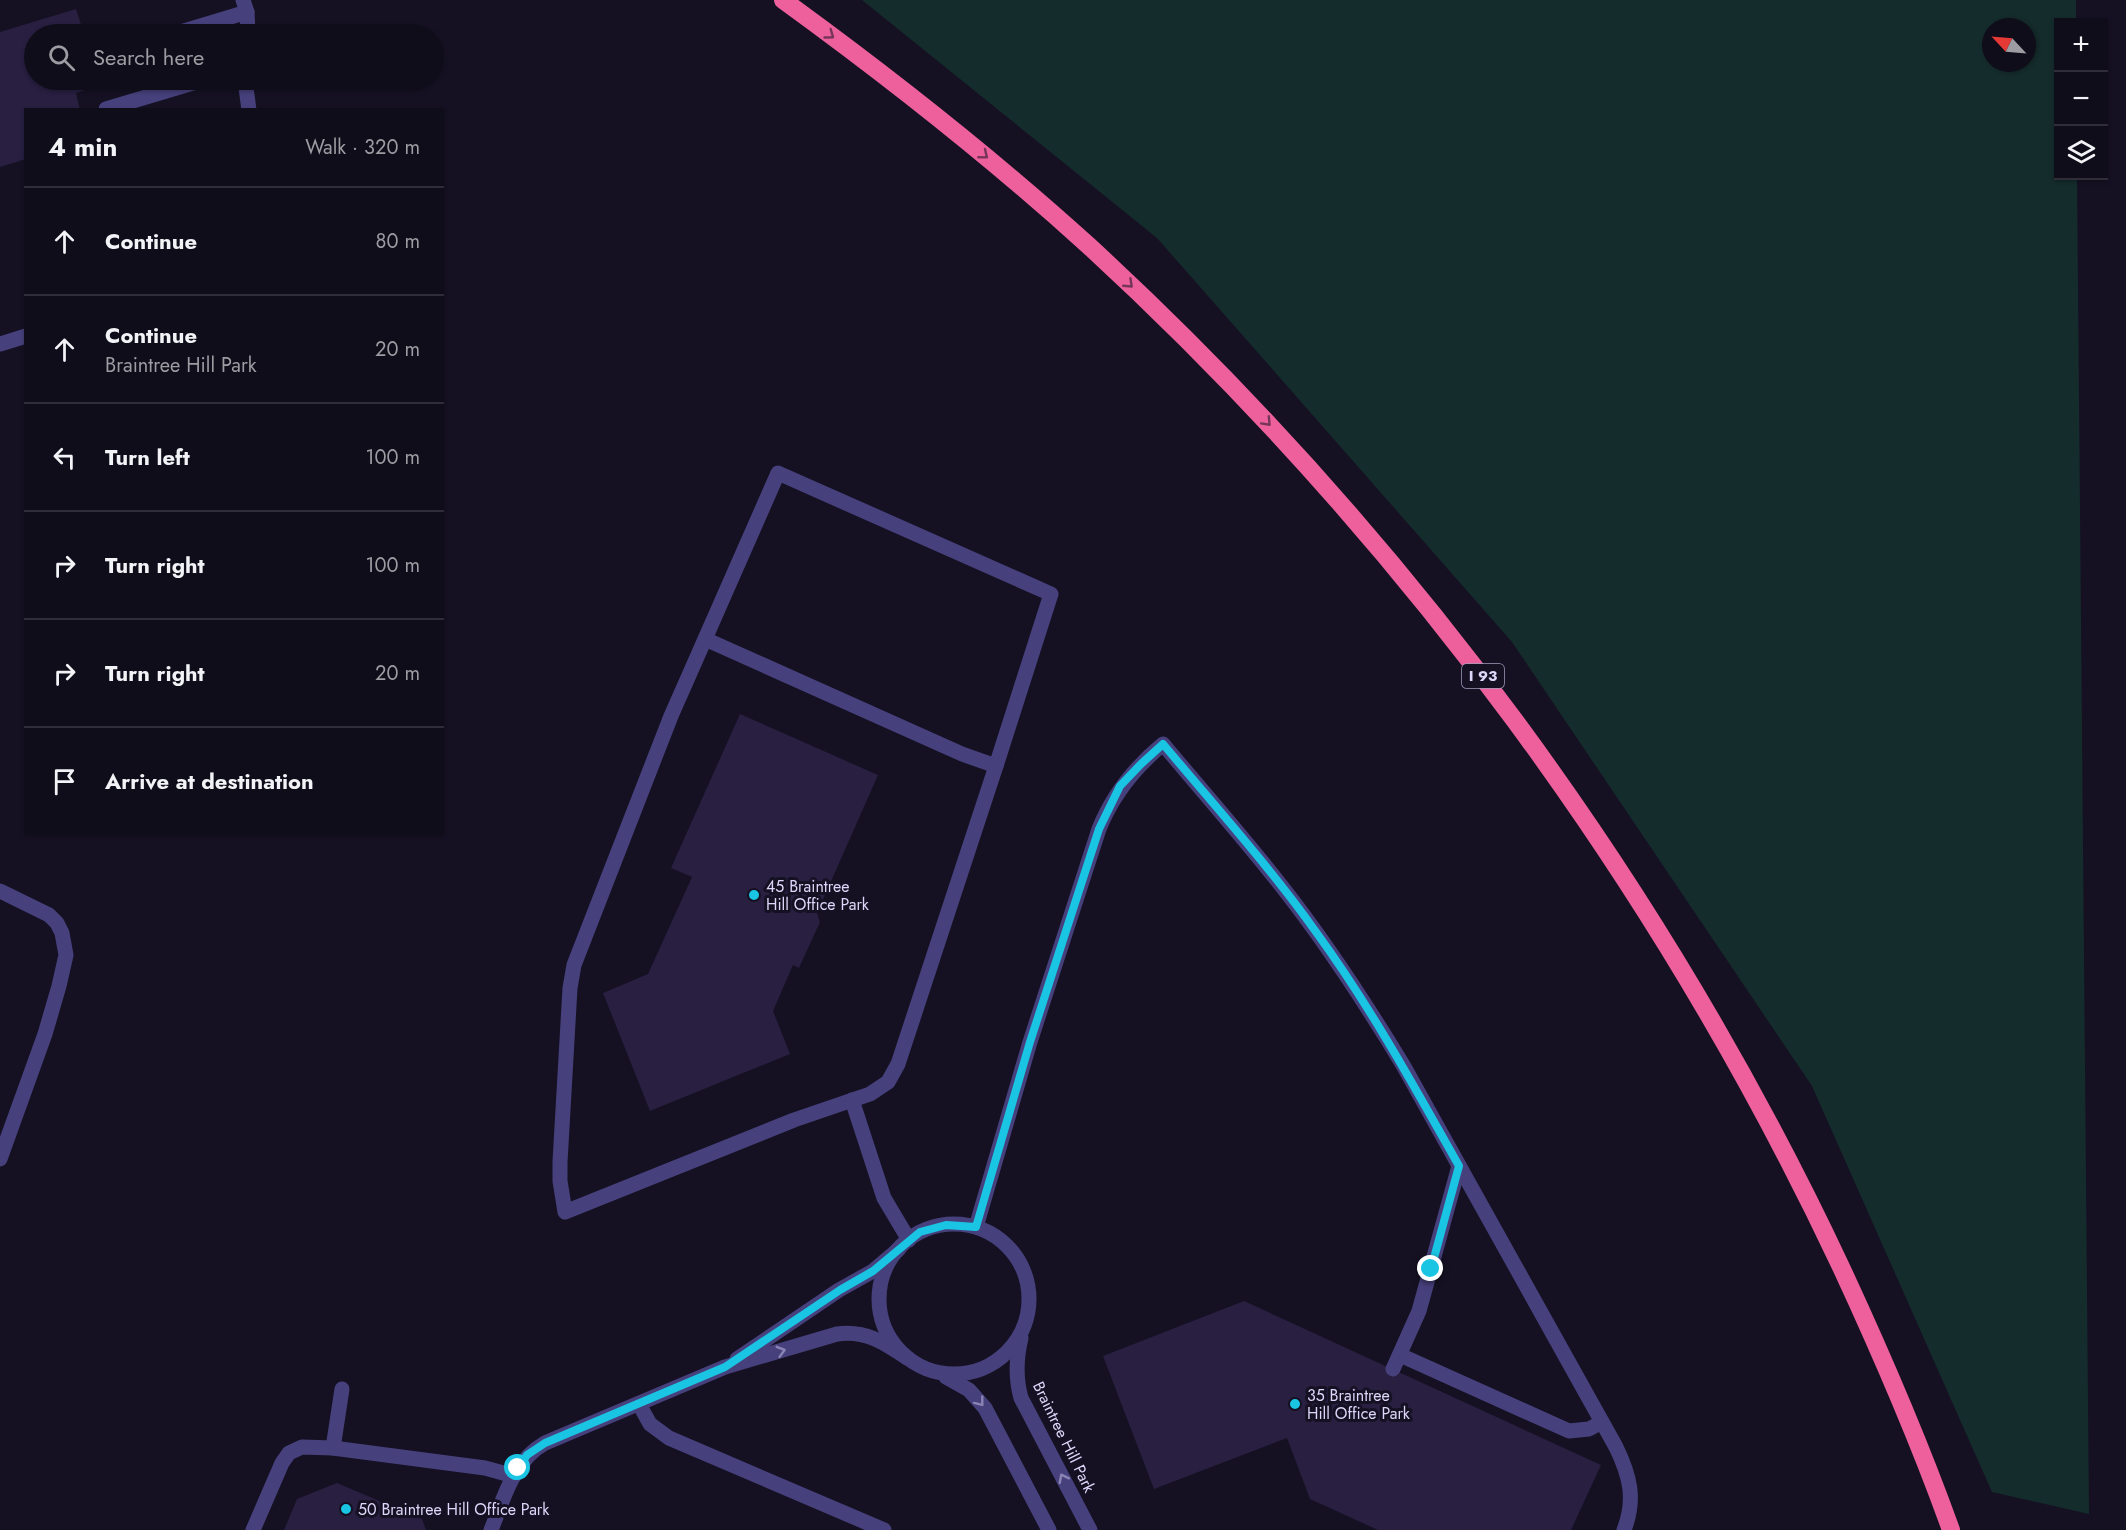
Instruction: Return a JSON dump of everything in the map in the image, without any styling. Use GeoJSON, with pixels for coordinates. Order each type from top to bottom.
{"type":"FeatureCollection","features":[{"type":"Feature","properties":{"kind":"highway","name":"I 93"},"geometry":{"type":"LineString","coordinates":[[783,0],[988,158],[1133,288],[1225,379],[1315,474],[1400,573],[1479,671],[1563,787],[1630,886],[1698,997],[1761,1107],[1821,1226],[1875,1342],[1951,1530]]}},
{"type":"Feature","properties":{"kind":"street"},"geometry":{"type":"LineString","coordinates":[[199,24],[245,6],[247,24]]}},
{"type":"Feature","properties":{"kind":"street"},"geometry":{"type":"LineString","coordinates":[[109,108],[170,90]]}},
{"type":"Feature","properties":{"kind":"street"},"geometry":{"type":"LineString","coordinates":[[246,90],[249,108]]}},
{"type":"Feature","properties":{"kind":"street"},"geometry":{"type":"LineString","coordinates":[[0,344],[24,337]]}},
{"type":"Feature","properties":{"kind":"street"},"geometry":{"type":"LineString","coordinates":[[778,473],[1051,594],[895,1070],[888,1082],[877,1091],[803,1117],[565,1212],[560,1181],[560,1162],[570,988],[574,965],[671,716],[705,639],[778,473]]}},
{"type":"Feature","properties":{"kind":"street"},"geometry":{"type":"LineString","coordinates":[[705,639],[962,754],[996,766]]}},
{"type":"Feature","properties":{"kind":"street"},"geometry":{"type":"LineString","coordinates":[[976,1227],[1030,1042],[1099,829],[1120,786],[1163,744],[1252,849],[1316,932],[1384,1033],[1623,1461],[1631,1485],[1630,1510],[1624,1530]]}},
{"type":"Feature","properties":{"kind":"street"},"geometry":{"type":"LineString","coordinates":[[0,891],[49,915],[57,923],[62,933],[66,955],[45,1034],[0,1159]]}},
{"type":"Feature","properties":{"kind":"street"},"geometry":{"type":"LineString","coordinates":[[725,1367],[840,1290],[873,1271],[904,1244],[884,1198],[852,1100]]}},
{"type":"Feature","properties":{"kind":"street"},"geometry":{"type":"LineString","coordinates":[[1393,1369],[1419,1311],[1459,1166]]}},
{"type":"Feature","properties":{"kind":"street","name":"Braintree Hill Park"},"geometry":{"type":"LineString","coordinates":[[1049,1530],[979,1398],[959,1383],[907,1358],[890,1339],[883,1324],[880,1310],[881,1283],[891,1260],[904,1244],[920,1232],[946,1225],[976,1227],[995,1236],[1020,1263],[1028,1285],[1029,1298],[1017,1360],[1016,1374],[1021,1398],[1090,1530]]}},
{"type":"Feature","properties":{"kind":"street","name":"Braintree Hill Park"},"geometry":{"type":"LineString","coordinates":[[932,1371],[958,1375],[995,1362],[1014,1345],[1025,1323]]}},
{"type":"Feature","properties":{"kind":"street"},"geometry":{"type":"LineString","coordinates":[[490,1530],[514,1476],[527,1455],[545,1443],[725,1367],[837,1334],[848,1333],[882,1341],[907,1358]]}},
{"type":"Feature","properties":{"kind":"street"},"geometry":{"type":"LineString","coordinates":[[1400,1355],[1569,1431],[1589,1429],[1602,1422]]}},
{"type":"Feature","properties":{"kind":"street"},"geometry":{"type":"LineString","coordinates":[[333,1448],[342,1389]]}},
{"type":"Feature","properties":{"kind":"street"},"geometry":{"type":"LineString","coordinates":[[639,1404],[650,1424],[669,1438],[884,1530]]}},
{"type":"Feature","properties":{"kind":"street"},"geometry":{"type":"LineString","coordinates":[[254,1530],[282,1463],[289,1453],[302,1448],[333,1448],[485,1468],[514,1476]]}},
{"type":"Feature","properties":{"kind":"green space"},"geometry":{"type":"Polygon","coordinates":[[[862,0],[2076,0],[2076,18],[2054,18],[2054,180],[2077,180],[2089,1514],[1992,1492],[1812,1086],[1512,642],[1157,238],[862,0]]]}},
{"type":"Feature","properties":{"kind":"building"},"geometry":{"type":"Polygon","coordinates":[[[76,9],[81,24],[26,24],[76,9]]]}},
{"type":"Feature","properties":{"kind":"building"},"geometry":{"type":"Polygon","coordinates":[[[24,25],[24,90],[86,90],[76,93],[80,108],[24,108],[24,160],[0,167],[0,32],[24,25]]]}},
{"type":"Feature","properties":{"kind":"building","name":"45 Braintree Hill Office Park"},"geometry":{"type":"Polygon","coordinates":[[[740,714],[878,775],[817,913],[820,922],[799,968],[793,965],[773,1011],[790,1054],[650,1111],[603,993],[648,974],[692,877],[671,868],[740,714]]]}},
{"type":"Feature","properties":{"kind":"building","name":"35 Braintree Hill Office Park"},"geometry":{"type":"Polygon","coordinates":[[[1244,1301],[1601,1465],[1571,1530],[1378,1530],[1310,1499],[1287,1438],[1154,1489],[1103,1356],[1244,1301]]]}},
{"type":"Feature","properties":{"kind":"building","name":"50 Braintree Hill Office Park"},"geometry":{"type":"Polygon","coordinates":[[[337,1483],[422,1519],[426,1530],[284,1530],[297,1499],[337,1483]]]}},
{"type":"Feature","properties":{"kind":"place","name":"45 Braintree Hill Office Park"},"geometry":{"type":"Point","coordinates":[754,895]}},
{"type":"Feature","properties":{"kind":"place","name":"35 Braintree Hill Office Park"},"geometry":{"type":"Point","coordinates":[1295,1404]}},
{"type":"Feature","properties":{"kind":"place","name":"50 Braintree Hill Office Park"},"geometry":{"type":"Point","coordinates":[346,1509]}},
{"type":"Feature","properties":{"kind":"route"},"geometry":{"type":"LineString","coordinates":[[518,1468],[527,1455],[545,1443],[725,1367],[840,1290],[859,1281],[920,1232],[946,1225],[959,1224],[976,1227],[1030,1042],[1099,829],[1120,786],[1163,744],[1252,849],[1316,932],[1384,1033],[1459,1166],[1431,1269]]}}]}
